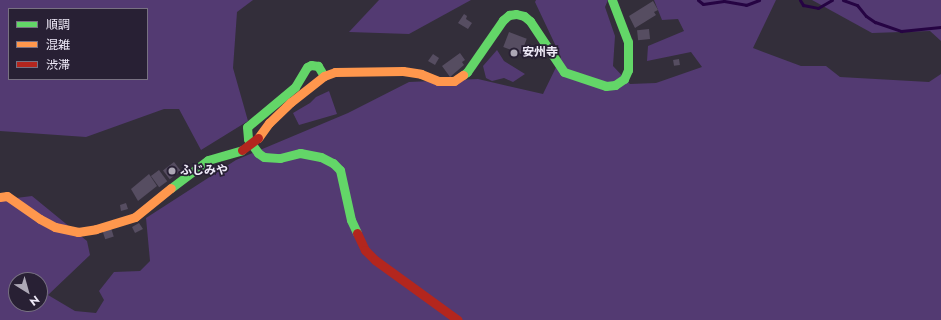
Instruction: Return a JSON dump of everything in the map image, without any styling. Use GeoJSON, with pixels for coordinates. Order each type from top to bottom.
{"type":"FeatureCollection","features":[{"type":"Feature","properties":{"kind":"street"},"geometry":{"type":"LineString","coordinates":[[0,196],[7,196],[13,199],[40,219],[60,229],[78,232],[96,229],[135,217],[195,168],[208,160],[242,150],[258,138],[280,112],[324,76],[342,71],[402,71],[421,74],[438,81],[454,81],[467,72],[503,20],[509,15],[516,14],[524,16],[530,21],[564,72],[606,86],[615,85],[624,79],[628,70],[628,42],[612,0]]}},
{"type":"Feature","properties":{"kind":"street"},"geometry":{"type":"LineString","coordinates":[[324,76],[318,66],[311,65],[307,67],[295,87],[247,126],[248,139],[258,153],[264,157],[280,158],[300,153],[321,157],[340,170],[351,220],[365,250],[375,260],[458,320]]}},
{"type":"Feature","properties":{"kind":"shaded area"},"geometry":{"type":"Polygon","coordinates":[[[0,0],[253,0],[237,12],[233,68],[248,121],[201,150],[179,109],[164,109],[86,137],[0,131],[0,0]]]}},
{"type":"Feature","properties":{"kind":"shaded area"},"geometry":{"type":"Polygon","coordinates":[[[379,0],[471,0],[409,34],[349,32],[379,0]]]}},
{"type":"Feature","properties":{"kind":"shaded area"},"geometry":{"type":"Polygon","coordinates":[[[536,0],[608,0],[605,7],[615,36],[613,66],[630,84],[656,83],[702,67],[691,52],[647,61],[648,46],[684,31],[678,19],[662,20],[654,0],[776,0],[753,48],[801,66],[826,66],[840,77],[929,82],[941,74],[941,320],[0,320],[0,200],[32,196],[87,241],[90,255],[48,295],[75,311],[96,313],[104,300],[99,291],[114,272],[140,271],[150,261],[146,218],[236,160],[348,113],[409,82],[478,79],[543,94],[561,57],[535,2],[536,0]]]}},
{"type":"Feature","properties":{"kind":"shaded area"},"geometry":{"type":"Polygon","coordinates":[[[812,0],[941,0],[941,41],[930,31],[872,33],[812,0]]]}},
{"type":"Feature","properties":{"kind":"shaded area"},"geometry":{"type":"Polygon","coordinates":[[[497,50],[504,61],[525,74],[513,82],[504,78],[492,81],[486,78],[483,66],[497,50]]]}},
{"type":"Feature","properties":{"kind":"shaded area"},"geometry":{"type":"Polygon","coordinates":[[[329,91],[337,114],[299,125],[293,113],[310,103],[316,97],[329,91]]]}},
{"type":"Feature","properties":{"kind":"building"},"geometry":{"type":"Polygon","coordinates":[[[653,1],[658,10],[654,12],[656,15],[635,28],[629,16],[653,1]]]}},
{"type":"Feature","properties":{"kind":"building"},"geometry":{"type":"Polygon","coordinates":[[[464,14],[467,16],[466,19],[472,23],[468,29],[458,23],[464,14]]]}},
{"type":"Feature","properties":{"kind":"building"},"geometry":{"type":"Polygon","coordinates":[[[649,29],[650,39],[638,40],[637,30],[649,29]]]}},
{"type":"Feature","properties":{"kind":"building"},"geometry":{"type":"Polygon","coordinates":[[[509,32],[527,39],[521,54],[503,47],[509,32]]]}},
{"type":"Feature","properties":{"kind":"building"},"geometry":{"type":"Polygon","coordinates":[[[526,44],[532,46],[533,49],[531,57],[523,55],[526,44]]]}},
{"type":"Feature","properties":{"kind":"building"},"geometry":{"type":"Polygon","coordinates":[[[460,53],[465,60],[462,62],[464,65],[450,77],[442,66],[460,53]]]}},
{"type":"Feature","properties":{"kind":"building"},"geometry":{"type":"Polygon","coordinates":[[[433,54],[439,58],[435,65],[428,61],[433,54]]]}},
{"type":"Feature","properties":{"kind":"building"},"geometry":{"type":"Polygon","coordinates":[[[679,59],[680,65],[674,66],[673,60],[679,59]]]}},
{"type":"Feature","properties":{"kind":"building","name":"ふじみや"},"geometry":{"type":"Polygon","coordinates":[[[174,162],[181,171],[170,179],[163,171],[174,162]]]}},
{"type":"Feature","properties":{"kind":"building"},"geometry":{"type":"Polygon","coordinates":[[[159,170],[167,181],[159,187],[151,176],[159,170]]]}},
{"type":"Feature","properties":{"kind":"building"},"geometry":{"type":"Polygon","coordinates":[[[149,174],[157,186],[138,201],[131,189],[149,174]]]}},
{"type":"Feature","properties":{"kind":"building"},"geometry":{"type":"Polygon","coordinates":[[[126,203],[128,209],[121,211],[120,205],[126,203]]]}},
{"type":"Feature","properties":{"kind":"building"},"geometry":{"type":"Polygon","coordinates":[[[139,223],[143,229],[135,233],[132,227],[139,223]]]}},
{"type":"Feature","properties":{"kind":"building"},"geometry":{"type":"Polygon","coordinates":[[[111,228],[114,237],[105,239],[102,231],[111,228]]]}},
{"type":"Feature","properties":{"kind":"waterway"},"geometry":{"type":"LineString","coordinates":[[698,0],[703,4],[724,1],[746,5],[759,0]]}},
{"type":"Feature","properties":{"kind":"waterway"},"geometry":{"type":"LineString","coordinates":[[800,0],[803,5],[818,8],[832,0]]}},
{"type":"Feature","properties":{"kind":"waterway"},"geometry":{"type":"LineString","coordinates":[[843,0],[857,5],[866,16],[875,22],[901,31],[941,27]]}},
{"type":"Feature","properties":{"kind":"traffic: fast"},"geometry":{"type":"LineString","coordinates":[[463,75],[467,72],[503,20],[509,15],[516,14],[524,16],[530,21],[564,72],[606,86],[615,85],[624,79],[628,70],[628,42],[612,0]]}},
{"type":"Feature","properties":{"kind":"traffic: fast"},"geometry":{"type":"LineString","coordinates":[[324,76],[318,66],[311,65],[307,67],[295,87],[247,127],[248,139],[258,153],[264,157],[280,158],[300,153],[321,157],[333,163],[340,170],[351,220],[357,233]]}},
{"type":"Feature","properties":{"kind":"traffic: fast"},"geometry":{"type":"LineString","coordinates":[[171,188],[208,160],[242,150]]}},
{"type":"Feature","properties":{"kind":"traffic: slow"},"geometry":{"type":"LineString","coordinates":[[258,138],[269,123],[291,102],[324,76],[335,72],[403,71],[421,74],[438,81],[454,81],[463,75]]}},
{"type":"Feature","properties":{"kind":"traffic: slow"},"geometry":{"type":"LineString","coordinates":[[0,197],[7,196],[40,219],[55,227],[78,232],[96,229],[135,217],[171,188]]}},
{"type":"Feature","properties":{"kind":"traffic: jam"},"geometry":{"type":"LineString","coordinates":[[242,150],[258,138]]}},
{"type":"Feature","properties":{"kind":"traffic: jam"},"geometry":{"type":"LineString","coordinates":[[357,233],[365,250],[375,260],[458,320]]}},
{"type":"Feature","properties":{"kind":"place","name":"安州寺"},"geometry":{"type":"Point","coordinates":[514,53]}},
{"type":"Feature","properties":{"kind":"place","name":"ふじみや"},"geometry":{"type":"Point","coordinates":[172,171]}}]}
